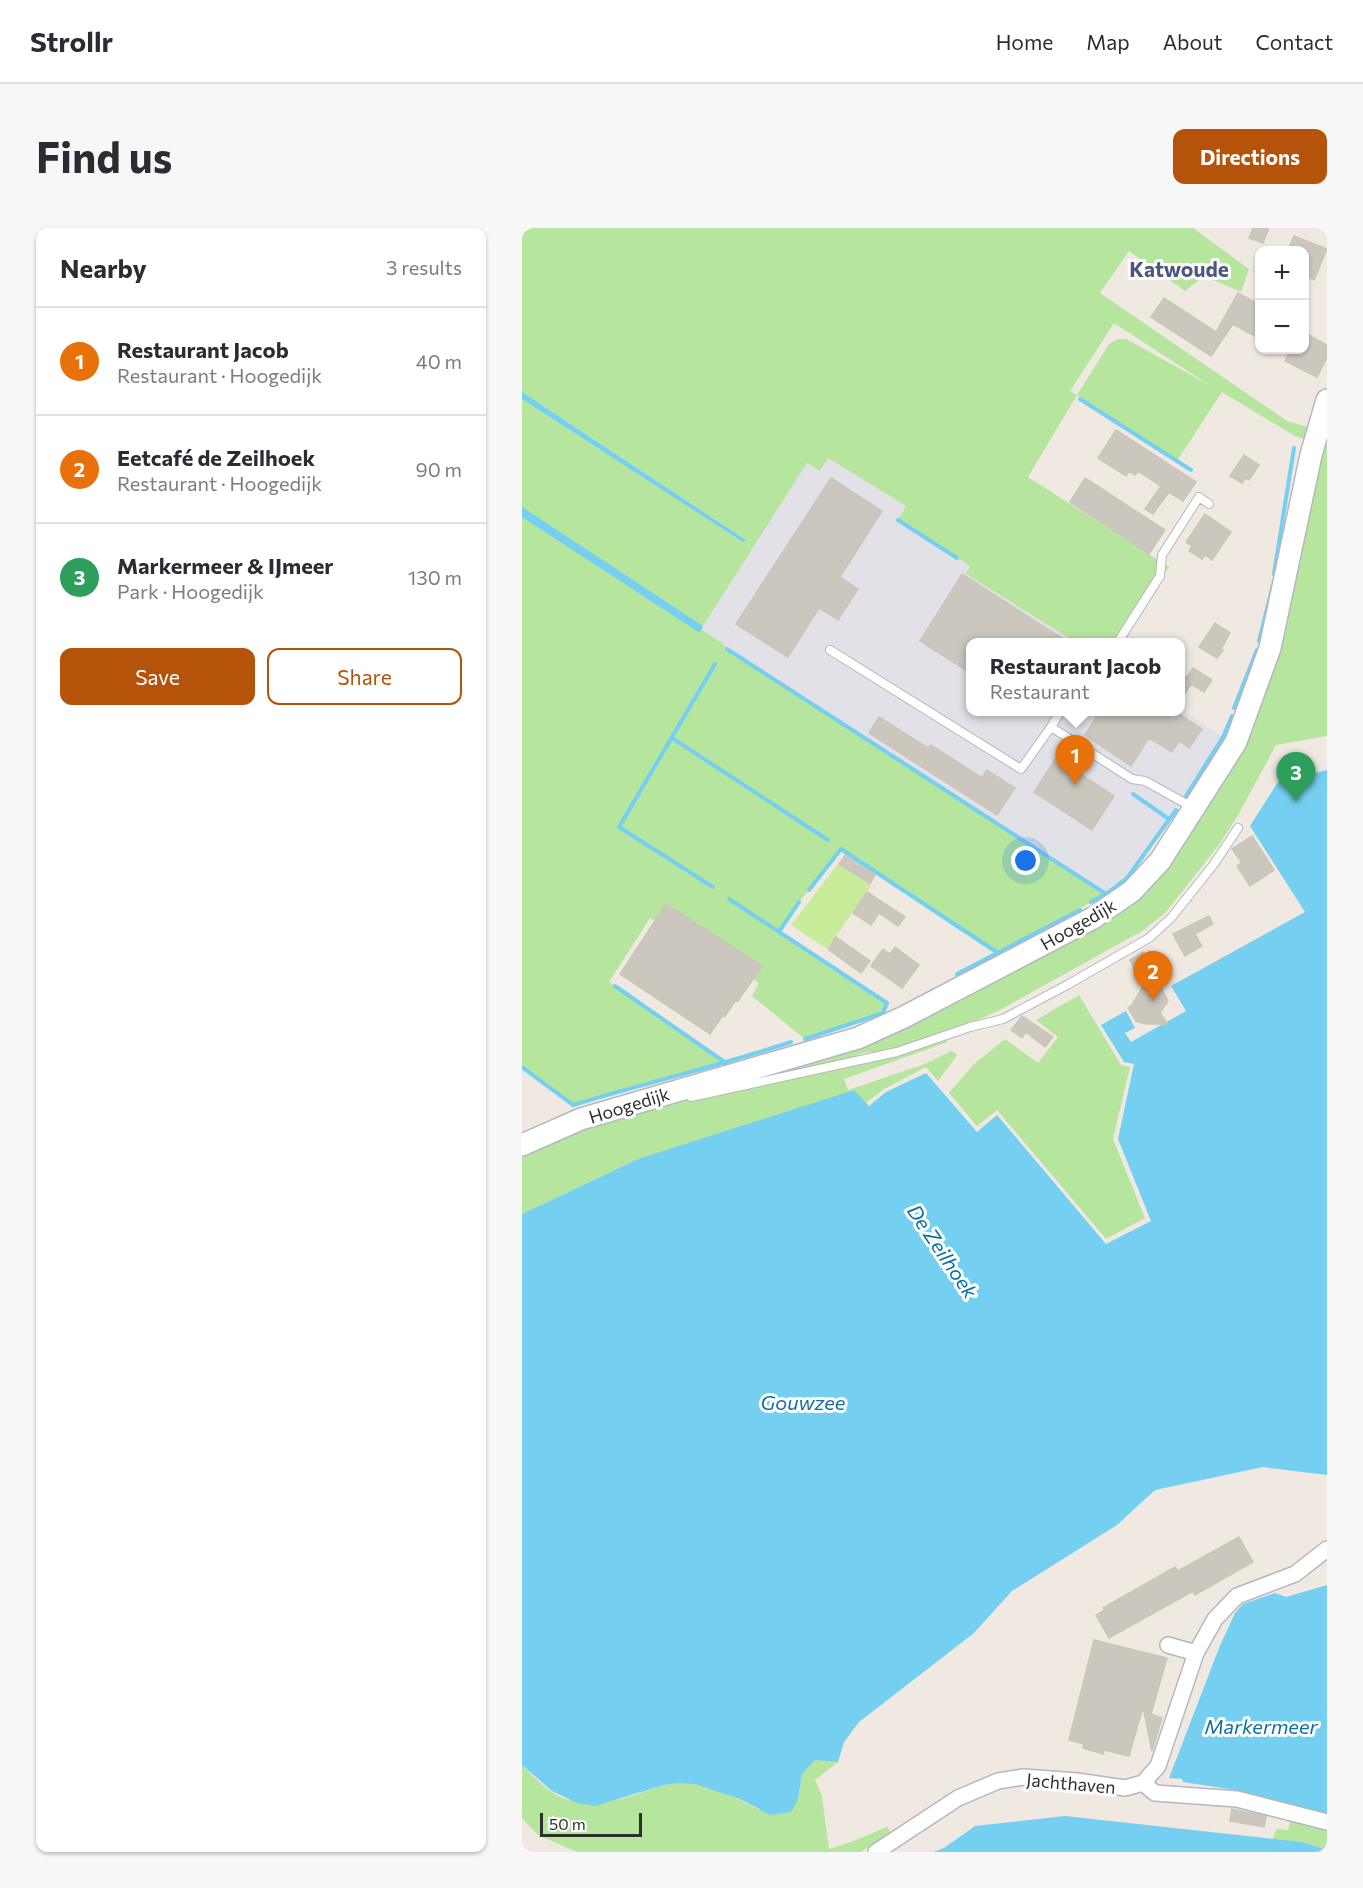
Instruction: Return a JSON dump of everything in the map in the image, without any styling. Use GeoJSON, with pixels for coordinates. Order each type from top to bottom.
{"type":"FeatureCollection","features":[{"type":"Feature","properties":{"kind":"street","name":"Hoogedijk"},"geometry":{"type":"LineString","coordinates":[[522,1145],[581,1119],[858,1038],[957,990],[1101,913],[1132,891],[1160,861],[1236,742],[1270,648],[1311,455],[1327,400]]}},
{"type":"Feature","properties":{"kind":"street","name":"Jachthaven"},"geometry":{"type":"LineString","coordinates":[[876,1852],[958,1798],[998,1781],[1024,1777],[1125,1788],[1143,1782],[1158,1766],[1196,1653],[1215,1619],[1237,1596],[1295,1574],[1327,1549]]}},
{"type":"Feature","properties":{"kind":"street"},"geometry":{"type":"LineString","coordinates":[[1168,1645],[1196,1653]]}},
{"type":"Feature","properties":{"kind":"street"},"geometry":{"type":"LineString","coordinates":[[1143,1782],[1155,1793],[1237,1799],[1327,1821]]}},
{"type":"Feature","properties":{"kind":"lane"},"geometry":{"type":"LineString","coordinates":[[1121,638],[1160,576],[1162,555],[1199,497],[1209,504]]}},
{"type":"Feature","properties":{"kind":"lane"},"geometry":{"type":"LineString","coordinates":[[830,650],[1022,769],[1057,716]]}},
{"type":"Feature","properties":{"kind":"lane"},"geometry":{"type":"LineString","coordinates":[[1050,726],[1132,779],[1145,781],[1195,808]]}},
{"type":"Feature","properties":{"kind":"lane"},"geometry":{"type":"LineString","coordinates":[[686,1098],[887,1054],[970,1027],[1003,1019],[1149,938],[1171,918],[1214,864],[1238,828]]}},
{"type":"Feature","properties":{"kind":"lane"},"geometry":{"type":"LineString","coordinates":[[647,1099],[675,1101]]}},
{"type":"Feature","properties":{"kind":"shaded area"},"geometry":{"type":"Polygon","coordinates":[[[828,457],[906,506],[899,520],[970,566],[966,574],[1069,638],[966,638],[966,716],[1185,716],[1185,712],[1223,737],[1186,796],[1127,878],[1106,894],[727,649],[702,630],[709,615],[807,462],[828,457]]]}},
{"type":"Feature","properties":{"kind":"green space"},"geometry":{"type":"Polygon","coordinates":[[[522,228],[1193,228],[1249,269],[1241,292],[1204,276],[1185,291],[1129,251],[1100,293],[1287,421],[1311,428],[1307,440],[1295,436],[1222,392],[1177,461],[1077,395],[1028,477],[1169,567],[1123,638],[1069,638],[966,574],[970,566],[898,520],[906,506],[828,458],[820,471],[807,463],[703,626],[522,510],[522,399],[673,496],[745,539],[522,392],[522,228]],[[1114,323],[1070,391],[1077,395],[1109,344],[1118,339],[1126,339],[1211,386],[1114,323]]]}},
{"type":"Feature","properties":{"kind":"green space"},"geometry":{"type":"Polygon","coordinates":[[[1327,432],[1327,736],[1276,745],[1237,817],[1218,846],[1166,912],[1144,930],[998,1011],[968,1024],[879,1053],[864,1053],[850,1060],[756,1076],[1008,969],[1170,857],[1215,796],[1246,737],[1327,432]]]}},
{"type":"Feature","properties":{"kind":"green space"},"geometry":{"type":"Polygon","coordinates":[[[522,511],[722,643],[727,649],[1106,894],[998,953],[841,849],[799,902],[779,932],[887,1003],[883,1013],[805,1039],[752,996],[759,983],[650,918],[609,982],[727,1064],[573,1105],[522,1065],[522,511]]]}},
{"type":"Feature","properties":{"kind":"green space"},"geometry":{"type":"Polygon","coordinates":[[[838,864],[871,886],[827,949],[791,925],[838,864]]]}},
{"type":"Feature","properties":{"kind":"green space"},"geometry":{"type":"Polygon","coordinates":[[[1079,995],[1121,1065],[1130,1067],[1113,1139],[1145,1218],[1106,1239],[997,1110],[977,1126],[949,1093],[973,1065],[1005,1039],[1038,1063],[1058,1037],[1036,1020],[1079,995]]]}},
{"type":"Feature","properties":{"kind":"green space"},"geometry":{"type":"Polygon","coordinates":[[[945,1040],[948,1042],[844,1079],[848,1090],[925,1064],[951,1051],[957,1055],[938,1081],[926,1067],[884,1089],[866,1103],[854,1091],[848,1095],[638,1159],[522,1214],[522,1151],[639,1108],[677,1103],[898,1056],[945,1040]]]}},
{"type":"Feature","properties":{"kind":"green space"},"geometry":{"type":"Polygon","coordinates":[[[815,1759],[838,1762],[815,1780],[822,1796],[829,1849],[887,1827],[891,1832],[861,1852],[577,1852],[538,1835],[522,1818],[522,1765],[548,1789],[565,1799],[616,1800],[663,1785],[688,1783],[720,1791],[759,1810],[798,1799],[802,1774],[815,1759]]]}},
{"type":"Feature","properties":{"kind":"green space"},"geometry":{"type":"Polygon","coordinates":[[[1292,1815],[1327,1825],[1327,1850],[1302,1842],[1273,1839],[1276,1829],[1288,1830],[1292,1815]]]}},
{"type":"Feature","properties":{"kind":"water"},"geometry":{"type":"Polygon","coordinates":[[[522,392],[746,540],[743,542],[522,399],[522,392]]]}},
{"type":"Feature","properties":{"kind":"water"},"geometry":{"type":"Polygon","coordinates":[[[522,507],[703,626],[700,633],[522,517],[522,507]]]}},
{"type":"Feature","properties":{"kind":"water","name":"Gouwzee"},"geometry":{"type":"Polygon","coordinates":[[[1327,770],[1327,1475],[1263,1467],[1155,1490],[1117,1525],[1012,1591],[974,1633],[859,1722],[844,1742],[838,1762],[815,1760],[802,1774],[798,1799],[791,1812],[770,1815],[740,1799],[695,1784],[664,1785],[595,1806],[577,1803],[552,1791],[522,1765],[522,1214],[638,1159],[854,1090],[869,1106],[886,1092],[926,1073],[977,1132],[997,1115],[1106,1244],[1151,1221],[1118,1139],[1134,1064],[1124,1062],[1101,1025],[1126,1011],[1135,1028],[1125,1033],[1131,1042],[1186,1011],[1171,986],[1305,912],[1250,826],[1278,782],[1327,770]]]}},
{"type":"Feature","properties":{"kind":"water","name":"Markermeer"},"geometry":{"type":"Polygon","coordinates":[[[1327,1585],[1327,1814],[1241,1791],[1169,1778],[1219,1648],[1235,1613],[1243,1604],[1275,1593],[1286,1597],[1327,1585]]]}},
{"type":"Feature","properties":{"kind":"water"},"geometry":{"type":"Polygon","coordinates":[[[1065,1816],[1302,1842],[1327,1850],[1327,1852],[933,1852],[944,1848],[975,1826],[1065,1816]]]}},
{"type":"Feature","properties":{"kind":"building"},"geometry":{"type":"Polygon","coordinates":[[[1253,228],[1269,228],[1263,243],[1249,238],[1253,228]]]}},
{"type":"Feature","properties":{"kind":"building"},"geometry":{"type":"Polygon","coordinates":[[[1294,236],[1327,249],[1314,280],[1309,278],[1309,246],[1290,246],[1294,236]]]}},
{"type":"Feature","properties":{"kind":"building"},"geometry":{"type":"Polygon","coordinates":[[[1238,293],[1255,302],[1255,336],[1233,324],[1211,356],[1151,317],[1164,298],[1216,332],[1238,293]]]}},
{"type":"Feature","properties":{"kind":"building"},"geometry":{"type":"Polygon","coordinates":[[[1309,335],[1327,345],[1327,357],[1317,377],[1285,361],[1289,354],[1309,354],[1309,335]]]}},
{"type":"Feature","properties":{"kind":"building"},"geometry":{"type":"Polygon","coordinates":[[[1116,430],[1196,482],[1183,501],[1169,492],[1153,514],[1145,509],[1161,486],[1138,471],[1135,475],[1129,471],[1126,476],[1098,458],[1116,430]]]}},
{"type":"Feature","properties":{"kind":"building"},"geometry":{"type":"Polygon","coordinates":[[[1244,455],[1259,465],[1249,480],[1246,478],[1242,483],[1230,476],[1244,455]]]}},
{"type":"Feature","properties":{"kind":"building"},"geometry":{"type":"Polygon","coordinates":[[[831,478],[882,511],[840,577],[858,589],[838,620],[819,608],[788,657],[736,624],[831,478]]]}},
{"type":"Feature","properties":{"kind":"building"},"geometry":{"type":"Polygon","coordinates":[[[1085,478],[1165,530],[1149,554],[1070,502],[1085,478]]]}},
{"type":"Feature","properties":{"kind":"building"},"geometry":{"type":"Polygon","coordinates":[[[1205,514],[1231,532],[1212,560],[1205,555],[1202,559],[1189,551],[1192,546],[1186,542],[1205,514]]]}},
{"type":"Feature","properties":{"kind":"building"},"geometry":{"type":"Polygon","coordinates":[[[962,574],[1062,638],[966,638],[966,670],[920,641],[962,574]]]}},
{"type":"Feature","properties":{"kind":"building"},"geometry":{"type":"Polygon","coordinates":[[[1215,623],[1230,633],[1217,658],[1199,647],[1215,623]]]}},
{"type":"Feature","properties":{"kind":"building"},"geometry":{"type":"Polygon","coordinates":[[[1193,668],[1212,680],[1204,692],[1191,684],[1185,693],[1185,676],[1187,677],[1193,668]]]}},
{"type":"Feature","properties":{"kind":"building"},"geometry":{"type":"Polygon","coordinates":[[[1097,716],[1182,716],[1202,729],[1189,748],[1179,741],[1172,752],[1149,738],[1131,766],[1085,735],[1097,716]]]}},
{"type":"Feature","properties":{"kind":"building"},"geometry":{"type":"Polygon","coordinates":[[[879,717],[928,748],[931,745],[982,778],[987,770],[1015,788],[997,815],[869,733],[879,717]]]}},
{"type":"Feature","properties":{"kind":"building"},"geometry":{"type":"Polygon","coordinates":[[[1056,758],[1114,796],[1092,830],[1034,792],[1056,758]]]}},
{"type":"Feature","properties":{"kind":"building"},"geometry":{"type":"Polygon","coordinates":[[[1252,836],[1274,870],[1250,886],[1237,866],[1242,863],[1232,849],[1252,836]]]}},
{"type":"Feature","properties":{"kind":"building"},"geometry":{"type":"Polygon","coordinates":[[[845,855],[875,875],[870,884],[839,864],[845,855]]]}},
{"type":"Feature","properties":{"kind":"building"},"geometry":{"type":"Polygon","coordinates":[[[867,892],[905,917],[898,926],[879,913],[871,925],[853,913],[867,892]]]}},
{"type":"Feature","properties":{"kind":"building"},"geometry":{"type":"Polygon","coordinates":[[[666,904],[762,966],[738,1001],[736,1000],[725,1016],[723,1015],[710,1034],[620,974],[666,904]]]}},
{"type":"Feature","properties":{"kind":"building"},"geometry":{"type":"Polygon","coordinates":[[[1209,916],[1213,924],[1195,934],[1202,946],[1185,956],[1173,934],[1209,916]]]}},
{"type":"Feature","properties":{"kind":"building"},"geometry":{"type":"Polygon","coordinates":[[[836,937],[870,961],[861,973],[828,949],[836,937]]]}},
{"type":"Feature","properties":{"kind":"building"},"geometry":{"type":"Polygon","coordinates":[[[895,947],[919,965],[902,988],[871,966],[883,949],[890,954],[895,947]]]}},
{"type":"Feature","properties":{"kind":"building"},"geometry":{"type":"Polygon","coordinates":[[[1143,952],[1168,1001],[1160,1013],[1168,1024],[1146,1024],[1136,1021],[1128,1008],[1144,985],[1130,960],[1143,952]]]}},
{"type":"Feature","properties":{"kind":"building"},"geometry":{"type":"Polygon","coordinates":[[[1022,1016],[1053,1037],[1045,1047],[1026,1032],[1022,1038],[1011,1030],[1022,1016]]]}},
{"type":"Feature","properties":{"kind":"building"},"geometry":{"type":"Polygon","coordinates":[[[1239,1537],[1253,1562],[1195,1595],[1193,1591],[1109,1638],[1096,1615],[1105,1610],[1103,1608],[1175,1567],[1178,1571],[1239,1537]]]}},
{"type":"Feature","properties":{"kind":"building"},"geometry":{"type":"Polygon","coordinates":[[[1094,1640],[1167,1658],[1151,1714],[1162,1718],[1152,1751],[1143,1707],[1129,1756],[1104,1750],[1103,1754],[1083,1748],[1084,1744],[1069,1740],[1094,1640]]]}},
{"type":"Feature","properties":{"kind":"building"},"geometry":{"type":"Polygon","coordinates":[[[1232,1809],[1266,1816],[1264,1827],[1230,1821],[1232,1809]]]}},
{"type":"Feature","properties":{"kind":"waterway"},"geometry":{"type":"LineString","coordinates":[[1080,399],[1191,470]]}},
{"type":"Feature","properties":{"kind":"waterway"},"geometry":{"type":"LineString","coordinates":[[1274,574],[1294,448]]}},
{"type":"Feature","properties":{"kind":"waterway"},"geometry":{"type":"LineString","coordinates":[[898,520],[957,558]]}},
{"type":"Feature","properties":{"kind":"waterway"},"geometry":{"type":"LineString","coordinates":[[1259,641],[1273,585]]}},
{"type":"Feature","properties":{"kind":"waterway"},"geometry":{"type":"LineString","coordinates":[[727,649],[1106,894]]}},
{"type":"Feature","properties":{"kind":"waterway"},"geometry":{"type":"LineString","coordinates":[[1234,708],[1257,650]]}},
{"type":"Feature","properties":{"kind":"waterway"},"geometry":{"type":"LineString","coordinates":[[713,887],[619,827],[715,664]]}},
{"type":"Feature","properties":{"kind":"waterway"},"geometry":{"type":"LineString","coordinates":[[1186,796],[1223,737],[1232,716]]}},
{"type":"Feature","properties":{"kind":"waterway"},"geometry":{"type":"LineString","coordinates":[[672,738],[828,840]]}},
{"type":"Feature","properties":{"kind":"waterway"},"geometry":{"type":"LineString","coordinates":[[1133,794],[1169,819]]}},
{"type":"Feature","properties":{"kind":"waterway"},"geometry":{"type":"LineString","coordinates":[[1091,902],[1127,878],[1176,810]]}},
{"type":"Feature","properties":{"kind":"waterway"},"geometry":{"type":"LineString","coordinates":[[809,890],[841,849],[998,953]]}},
{"type":"Feature","properties":{"kind":"waterway"},"geometry":{"type":"LineString","coordinates":[[729,899],[887,1003],[883,1013],[805,1039]]}},
{"type":"Feature","properties":{"kind":"waterway"},"geometry":{"type":"LineString","coordinates":[[779,932],[799,902]]}},
{"type":"Feature","properties":{"kind":"waterway"},"geometry":{"type":"LineString","coordinates":[[957,974],[1080,910]]}},
{"type":"Feature","properties":{"kind":"waterway"},"geometry":{"type":"LineString","coordinates":[[615,986],[726,1063]]}},
{"type":"Feature","properties":{"kind":"waterway"},"geometry":{"type":"LineString","coordinates":[[522,1067],[573,1105],[791,1042]]}},
{"type":"Feature","properties":{"kind":"place","name":"Restaurant Jacob"},"geometry":{"type":"Point","coordinates":[1075,785]}},
{"type":"Feature","properties":{"kind":"place","name":"Markermeer & IJmeer"},"geometry":{"type":"Point","coordinates":[1296,802]}},
{"type":"Feature","properties":{"kind":"place","name":"Eetcafé de Zeilhoek"},"geometry":{"type":"Point","coordinates":[1153,1001]}},
{"type":"Feature","properties":{"kind":"district","name":"Katwoude"},"geometry":{"type":"Point","coordinates":[1179,268]}},
{"type":"Feature","properties":{"kind":"water label","name":"De Zeilhoek"},"geometry":{"type":"Point","coordinates":[943,1251]}}]}
